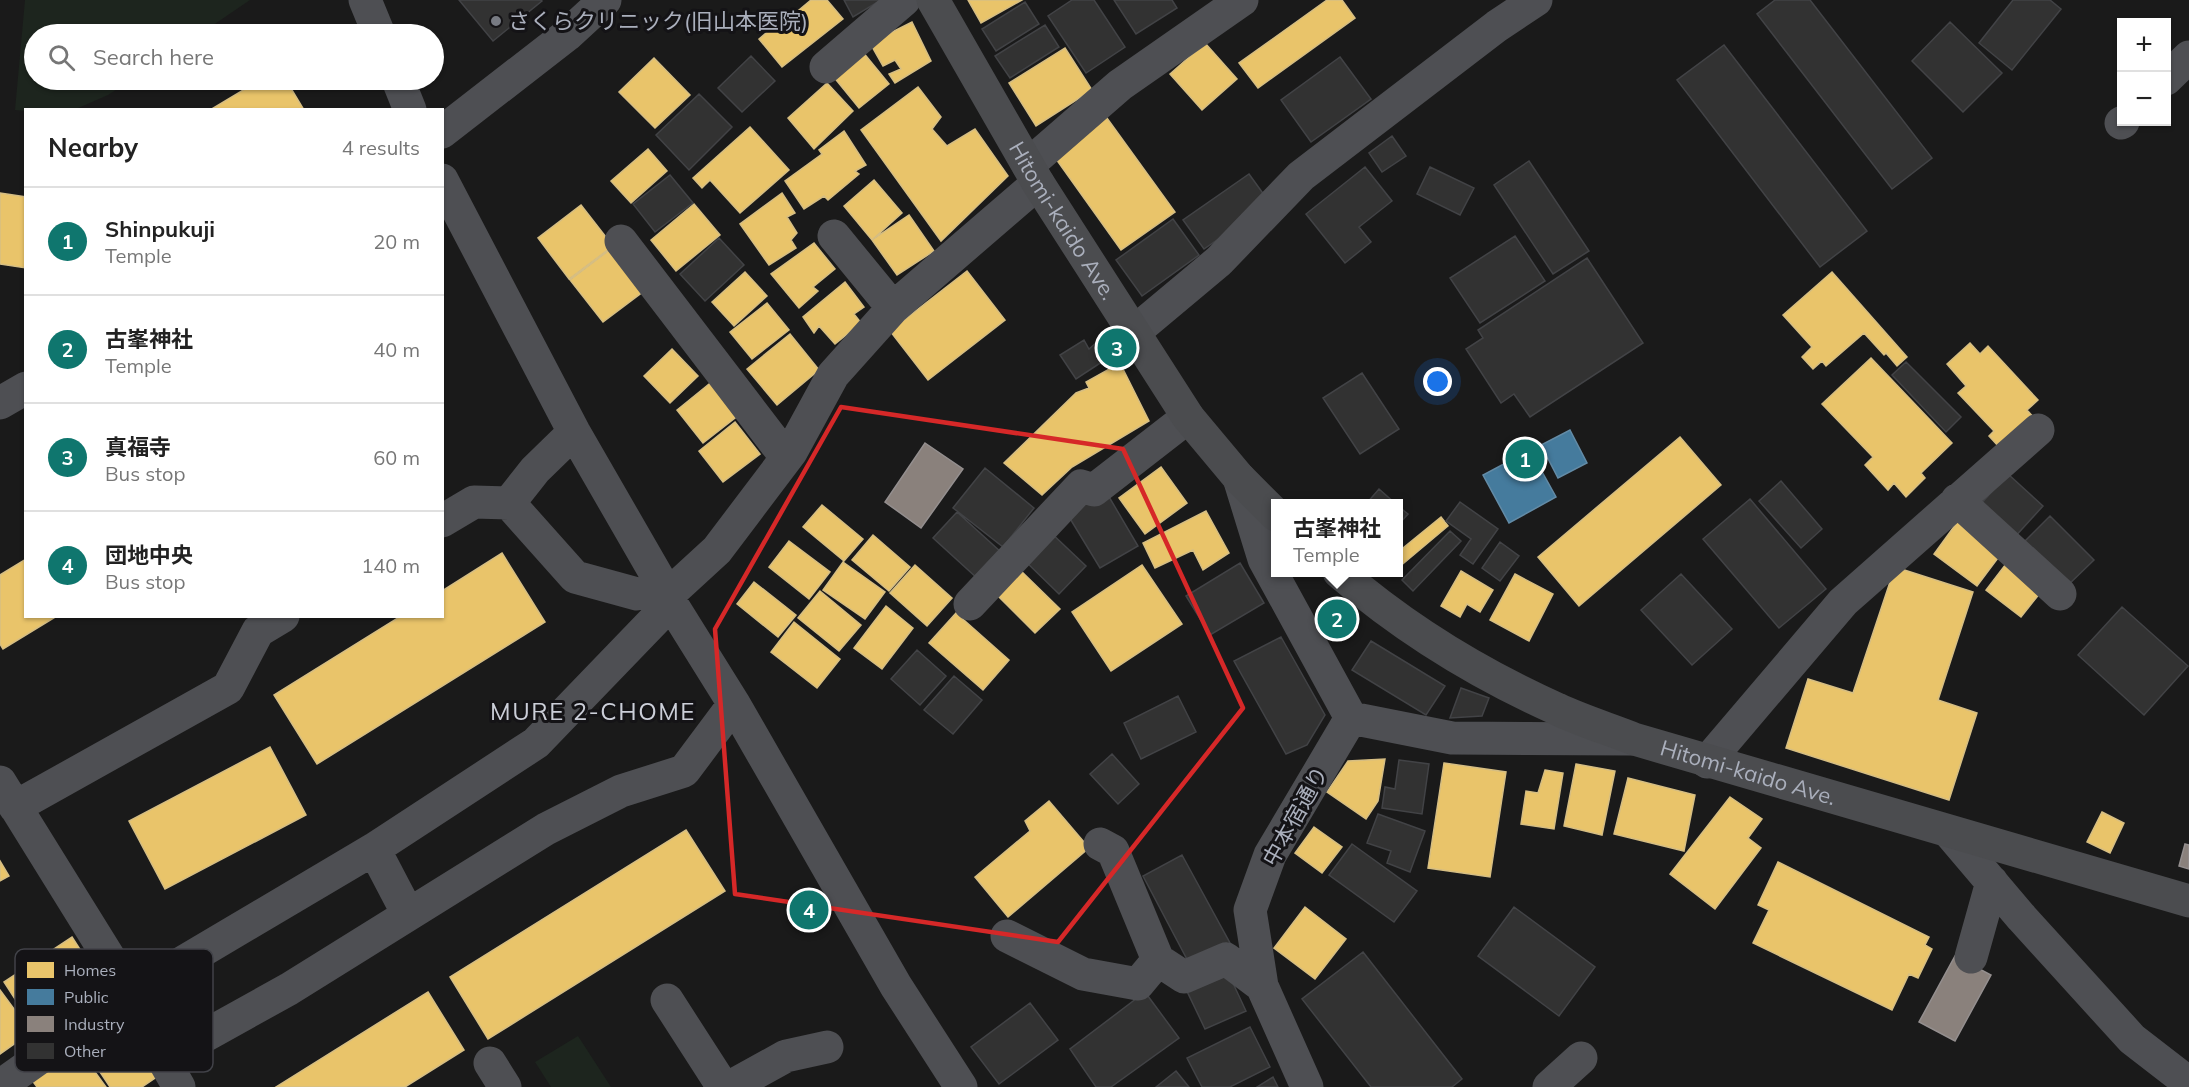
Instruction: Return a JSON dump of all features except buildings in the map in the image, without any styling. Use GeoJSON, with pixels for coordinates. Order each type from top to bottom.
{"type":"FeatureCollection","features":[{"type":"Feature","properties":{"kind":"main road","name":"Hitomi-kaido Ave."},"geometry":{"type":"LineString","coordinates":[[933,0],[1033,174],[1188,417],[1239,478],[1271,511]]}},
{"type":"Feature","properties":{"kind":"main road","name":"Hitomi-kaido Ave."},"geometry":{"type":"LineString","coordinates":[[1344,577],[1442,647],[1506,684],[1558,710],[1634,739],[1707,762],[2189,901]]}},
{"type":"Feature","properties":{"kind":"street"},"geometry":{"type":"LineString","coordinates":[[365,0],[375,24]]}},
{"type":"Feature","properties":{"kind":"street"},"geometry":{"type":"LineString","coordinates":[[444,130],[567,35],[605,0]]}},
{"type":"Feature","properties":{"kind":"street"},"geometry":{"type":"LineString","coordinates":[[826,67],[904,0]]}},
{"type":"Feature","properties":{"kind":"street"},"geometry":{"type":"LineString","coordinates":[[206,949],[375,849],[536,743],[659,597],[717,550],[791,452],[833,375],[893,308],[1033,174],[1120,85],[1242,0]]}},
{"type":"Feature","properties":{"kind":"street"},"geometry":{"type":"LineString","coordinates":[[1133,333],[1219,261],[1301,176],[1497,26],[1536,0]]}},
{"type":"Feature","properties":{"kind":"street"},"geometry":{"type":"LineString","coordinates":[[2171,74],[2189,57]]}},
{"type":"Feature","properties":{"kind":"street"},"geometry":{"type":"LineString","coordinates":[[402,90],[409,108]]}},
{"type":"Feature","properties":{"kind":"street"},"geometry":{"type":"LineString","coordinates":[[444,184],[659,597],[734,704],[896,986],[961,1087]]}},
{"type":"Feature","properties":{"kind":"street"},"geometry":{"type":"LineString","coordinates":[[834,236],[893,308]]}},
{"type":"Feature","properties":{"kind":"street"},"geometry":{"type":"LineString","coordinates":[[621,241],[786,457]]}},
{"type":"Feature","properties":{"kind":"street"},"geometry":{"type":"LineString","coordinates":[[0,403],[24,389]]}},
{"type":"Feature","properties":{"kind":"street"},"geometry":{"type":"LineString","coordinates":[[970,603],[1081,486],[1094,490],[1188,417]]}},
{"type":"Feature","properties":{"kind":"street"},"geometry":{"type":"LineString","coordinates":[[1707,762],[1843,602],[2038,430]]}},
{"type":"Feature","properties":{"kind":"street"},"geometry":{"type":"LineString","coordinates":[[509,503],[535,470],[574,432]]}},
{"type":"Feature","properties":{"kind":"street"},"geometry":{"type":"LineString","coordinates":[[1239,478],[1264,559],[1271,572]]}},
{"type":"Feature","properties":{"kind":"street"},"geometry":{"type":"LineString","coordinates":[[1958,501],[2060,594]]}},
{"type":"Feature","properties":{"kind":"street"},"geometry":{"type":"LineString","coordinates":[[444,520],[474,502],[509,503],[575,577],[659,597]]}},
{"type":"Feature","properties":{"kind":"street"},"geometry":{"type":"LineString","coordinates":[[1274,577],[1350,718],[1452,738],[1634,739]]}},
{"type":"Feature","properties":{"kind":"street"},"geometry":{"type":"LineString","coordinates":[[104,949],[8,794],[228,688],[258,631],[280,618]]}},
{"type":"Feature","properties":{"kind":"street"},"geometry":{"type":"LineString","coordinates":[[213,1031],[289,989],[557,823],[621,791],[684,771],[734,704]]}},
{"type":"Feature","properties":{"kind":"street","name":"中本宿通り"},"geometry":{"type":"LineString","coordinates":[[1307,1087],[1262,986],[1250,910],[1270,855],[1350,718]]}},
{"type":"Feature","properties":{"kind":"street"},"geometry":{"type":"LineString","coordinates":[[1949,832],[2022,918],[2132,1039],[2189,1083]]}},
{"type":"Feature","properties":{"kind":"street"},"geometry":{"type":"LineString","coordinates":[[1100,844],[1113,851],[1158,960],[1184,977],[1226,960],[1262,986]]}},
{"type":"Feature","properties":{"kind":"street"},"geometry":{"type":"LineString","coordinates":[[375,849],[408,914]]}},
{"type":"Feature","properties":{"kind":"street"},"geometry":{"type":"LineString","coordinates":[[1971,957],[1992,882]]}},
{"type":"Feature","properties":{"kind":"street"},"geometry":{"type":"LineString","coordinates":[[1007,936],[1083,974],[1138,984],[1158,960]]}},
{"type":"Feature","properties":{"kind":"street"},"geometry":{"type":"LineString","coordinates":[[667,1000],[723,1087]]}},
{"type":"Feature","properties":{"kind":"street"},"geometry":{"type":"LineString","coordinates":[[730,1087],[786,1056],[827,1047]]}},
{"type":"Feature","properties":{"kind":"street"},"geometry":{"type":"LineString","coordinates":[[1549,1087],[1581,1058]]}},
{"type":"Feature","properties":{"kind":"street"},"geometry":{"type":"LineString","coordinates":[[0,1086],[20,1072]]}},
{"type":"Feature","properties":{"kind":"street"},"geometry":{"type":"LineString","coordinates":[[170,1072],[179,1087]]}},
{"type":"Feature","properties":{"kind":"highlighted area"},"geometry":{"type":"Polygon","coordinates":[[[841,407],[1123,449],[1243,708],[1058,942],[735,894],[715,629],[841,407]]]}},
{"type":"Feature","properties":{"kind":"shaded area"},"geometry":{"type":"Polygon","coordinates":[[[25,0],[250,0],[215,24],[24,24],[24,90],[116,90],[78,108],[15,110],[25,0]]]}},
{"type":"Feature","properties":{"kind":"shaded area"},"geometry":{"type":"Polygon","coordinates":[[[578,1036],[611,1087],[551,1087],[535,1062],[578,1036]]]}},
{"type":"Feature","properties":{"kind":"place","name":"さくらクリニック(旧山本医院)"},"geometry":{"type":"Point","coordinates":[496,21]}},
{"type":"Feature","properties":{"kind":"place","name":"真福寺"},"geometry":{"type":"Point","coordinates":[1117,348]}},
{"type":"Feature","properties":{"kind":"place","name":"Shinpukuji"},"geometry":{"type":"Point","coordinates":[1525,459]}},
{"type":"Feature","properties":{"kind":"place","name":"古峯神社"},"geometry":{"type":"Point","coordinates":[1337,619]}},
{"type":"Feature","properties":{"kind":"place","name":"団地中央"},"geometry":{"type":"Point","coordinates":[809,910]}},
{"type":"Feature","properties":{"kind":"district","name":"MURE 2-CHOME"},"geometry":{"type":"Point","coordinates":[593,712]}}]}
